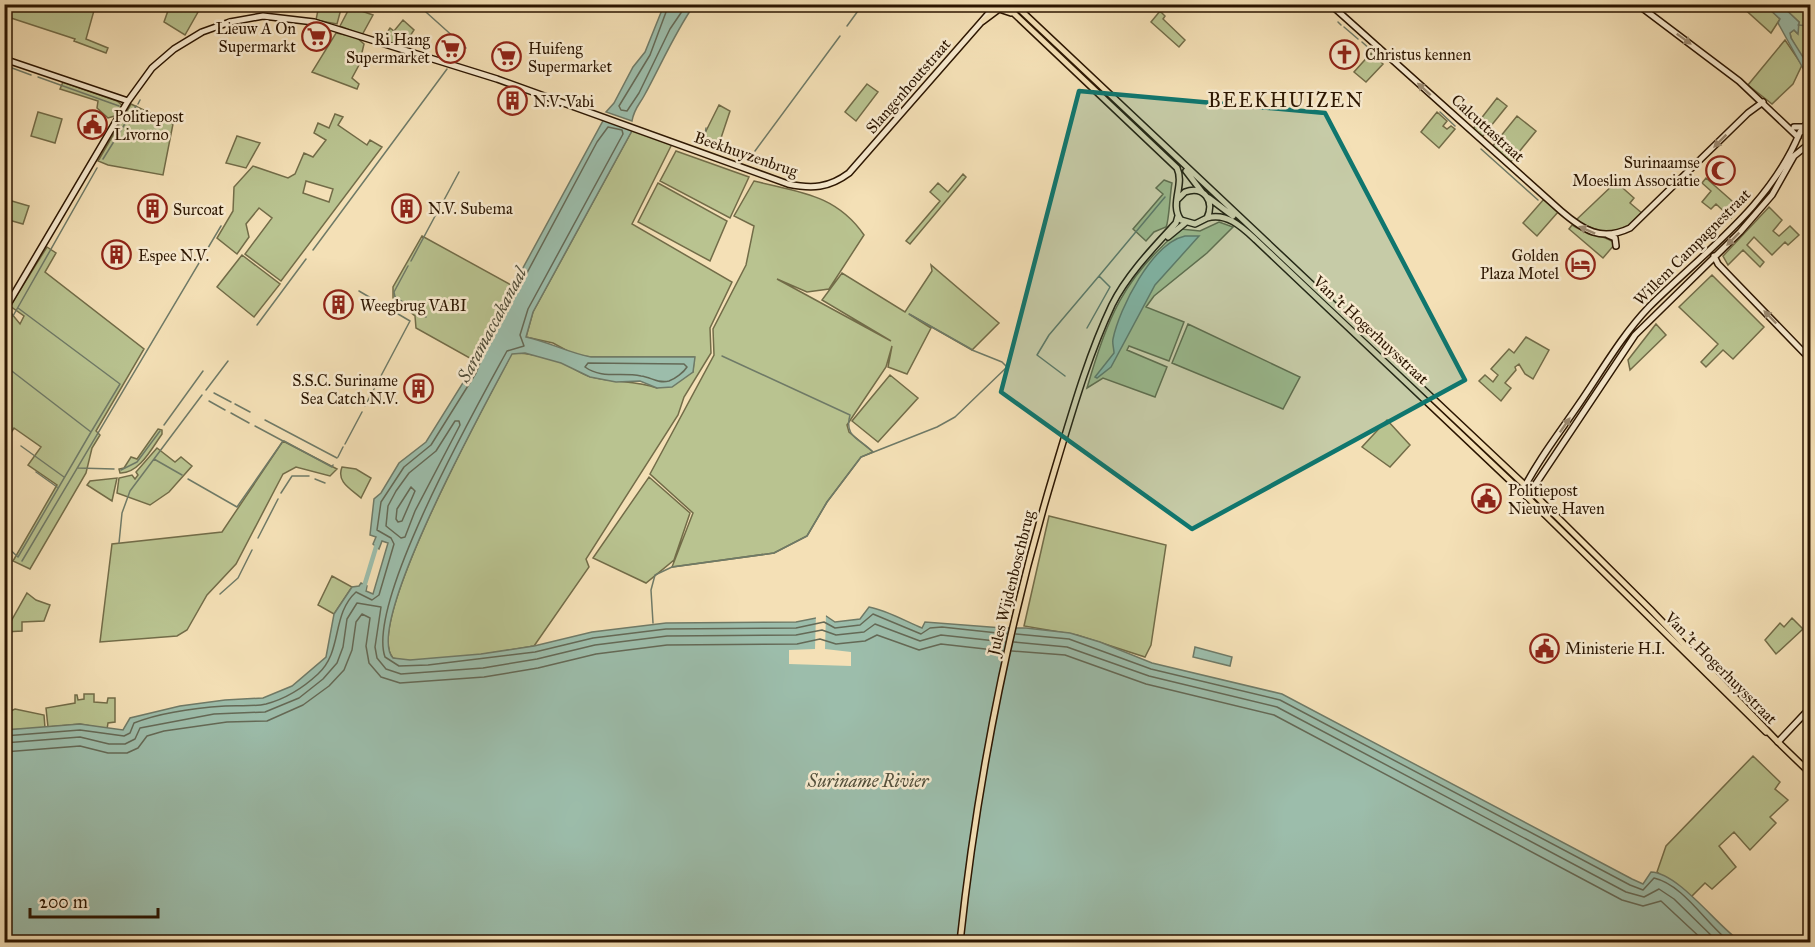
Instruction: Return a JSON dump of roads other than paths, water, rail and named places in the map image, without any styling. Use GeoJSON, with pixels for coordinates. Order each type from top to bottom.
{"type":"FeatureCollection","features":[{"type":"Feature","properties":{"kind":"main road"},"geometry":{"type":"LineString","coordinates":[[1004,4],[1173,164],[1179,173],[1178,199],[1178,216],[1185,223],[1195,224],[1207,218],[1210,207],[1206,196],[1190,190],[1178,199]]}},
{"type":"Feature","properties":{"kind":"main road","name":"Van 't Hogerhuysstraat"},"geometry":{"type":"LineString","coordinates":[[1014,4],[1648,611]]}},
{"type":"Feature","properties":{"kind":"main road"},"geometry":{"type":"LineString","coordinates":[[983,21],[1003,9],[1026,25]]}},
{"type":"Feature","properties":{"kind":"main road","name":"Van 't Hogerhuysstraat"},"geometry":{"type":"LineString","coordinates":[[1180,162],[1206,196],[1247,225]]}},
{"type":"Feature","properties":{"kind":"main road","name":"Jules Wijdenboschbrug"},"geometry":{"type":"LineString","coordinates":[[960,942],[979,800],[1013,627],[1048,493],[1095,351],[1122,288],[1176,223],[1178,216]]}},
{"type":"Feature","properties":{"kind":"main road","name":"Van 't Hogerhuysstraat"},"geometry":{"type":"LineString","coordinates":[[1207,218],[1219,216],[1239,225],[1523,489],[1531,491],[1753,722],[1810,773]]}},
{"type":"Feature","properties":{"kind":"main road","name":"Jules Wijdenboschbrug"},"geometry":{"type":"LineString","coordinates":[[1152,252],[1185,223]]}},
{"type":"Feature","properties":{"kind":"street","name":"Slangenhoutstraat"},"geometry":{"type":"LineString","coordinates":[[837,182],[859,163],[997,4]]}},
{"type":"Feature","properties":{"kind":"street","name":"Calcuttastraat"},"geometry":{"type":"LineString","coordinates":[[1330,4],[1573,222],[1590,232],[1607,235]]}},
{"type":"Feature","properties":{"kind":"street"},"geometry":{"type":"LineString","coordinates":[[1636,4],[1754,94],[1788,124],[1794,128],[1808,126]]}},
{"type":"Feature","properties":{"kind":"street","name":"Beekhuyzenbrug"},"geometry":{"type":"LineString","coordinates":[[128,101],[152,69],[188,40],[223,24],[263,16],[293,18],[314,22],[509,83],[788,184],[814,188],[837,182]]}},
{"type":"Feature","properties":{"kind":"street"},"geometry":{"type":"LineString","coordinates":[[4,59],[128,101],[4,311]]}},
{"type":"Feature","properties":{"kind":"street"},"geometry":{"type":"LineString","coordinates":[[1748,113],[1754,102],[1754,94]]}},
{"type":"Feature","properties":{"kind":"street"},"geometry":{"type":"LineString","coordinates":[[1607,235],[1621,232],[1641,220],[1748,113],[1763,102]]}},
{"type":"Feature","properties":{"kind":"street"},"geometry":{"type":"LineString","coordinates":[[1788,124],[1808,147]]}},
{"type":"Feature","properties":{"kind":"street"},"geometry":{"type":"LineString","coordinates":[[1794,128],[1808,126]]}},
{"type":"Feature","properties":{"kind":"street","name":"Willem Campagnestraat"},"geometry":{"type":"LineString","coordinates":[[1523,489],[1611,356],[1648,309],[1713,249],[1761,198],[1798,138],[1808,126]]}},
{"type":"Feature","properties":{"kind":"street","name":"Willem Campagnestraat"},"geometry":{"type":"LineString","coordinates":[[1527,497],[1635,335],[1714,258],[1772,195],[1794,156],[1808,147]]}},
{"type":"Feature","properties":{"kind":"street"},"geometry":{"type":"LineString","coordinates":[[1607,235],[1615,238],[1616,246]]}},
{"type":"Feature","properties":{"kind":"street"},"geometry":{"type":"LineString","coordinates":[[1713,249],[1714,258],[1810,359]]}},
{"type":"Feature","properties":{"kind":"street"},"geometry":{"type":"LineString","coordinates":[[1554,440],[1561,445]]}},
{"type":"Feature","properties":{"kind":"street"},"geometry":{"type":"LineString","coordinates":[[1778,742],[1810,708]]}},
{"type":"Feature","properties":{"kind":"water"},"geometry":{"type":"Polygon","coordinates":[[[664,5],[694,5],[635,110],[632,121],[606,112],[614,103],[633,67],[645,52],[664,5]]]}},
{"type":"Feature","properties":{"kind":"water"},"geometry":{"type":"Polygon","coordinates":[[[1765,5],[1781,5],[1799,22],[1798,34],[1794,30],[1790,33],[1808,65],[1810,81],[1778,23],[1780,19],[1765,5]]]}},
{"type":"Feature","properties":{"kind":"water","name":"Suriname Rivier"},"geometry":{"type":"Polygon","coordinates":[[[604,119],[634,127],[533,312],[526,337],[591,357],[695,357],[693,372],[672,387],[657,388],[640,381],[616,382],[590,377],[561,363],[525,353],[512,354],[457,459],[411,558],[396,602],[388,637],[393,658],[410,660],[481,654],[534,646],[592,632],[666,623],[796,622],[826,616],[835,622],[860,619],[869,607],[922,628],[925,622],[1070,633],[1100,642],[1152,663],[1282,694],[1632,879],[1643,884],[1651,872],[1674,881],[1741,942],[5,942],[5,730],[80,724],[123,730],[130,718],[180,706],[263,698],[292,686],[326,657],[334,614],[352,587],[359,586],[361,583],[367,586],[366,591],[373,594],[388,543],[382,541],[379,549],[373,544],[376,537],[370,535],[374,499],[381,493],[399,463],[426,442],[471,370],[477,353],[604,119]]]}},
{"type":"Feature","properties":{"kind":"water"},"geometry":{"type":"Polygon","coordinates":[[[1185,236],[1199,236],[1155,285],[1111,367],[1097,378],[1095,377],[1114,353],[1113,341],[1116,326],[1139,279],[1161,251],[1173,241],[1185,236]]]}},
{"type":"Feature","properties":{"kind":"water"},"geometry":{"type":"Polygon","coordinates":[[[1195,647],[1232,657],[1230,666],[1193,657],[1195,647]]]}},
{"type":"Feature","properties":{"kind":"waterway"},"geometry":{"type":"LineString","coordinates":[[417,4],[466,48]]}},
{"type":"Feature","properties":{"kind":"waterway"},"geometry":{"type":"LineString","coordinates":[[847,26],[863,4]]}},
{"type":"Feature","properties":{"kind":"waterway"},"geometry":{"type":"LineString","coordinates":[[1104,8],[1107,4]]}},
{"type":"Feature","properties":{"kind":"waterway"},"geometry":{"type":"LineString","coordinates":[[1338,22],[1341,25]]}},
{"type":"Feature","properties":{"kind":"waterway"},"geometry":{"type":"LineString","coordinates":[[1798,25],[1810,26]]}},
{"type":"Feature","properties":{"kind":"waterway"},"geometry":{"type":"LineString","coordinates":[[1344,27],[1358,39]]}},
{"type":"Feature","properties":{"kind":"waterway"},"geometry":{"type":"LineString","coordinates":[[755,151],[840,36]]}},
{"type":"Feature","properties":{"kind":"waterway"},"geometry":{"type":"LineString","coordinates":[[1362,42],[1383,61]]}},
{"type":"Feature","properties":{"kind":"waterway"},"geometry":{"type":"LineString","coordinates":[[4,65],[31,75]]}},
{"type":"Feature","properties":{"kind":"waterway"},"geometry":{"type":"LineString","coordinates":[[313,250],[447,69]]}},
{"type":"Feature","properties":{"kind":"waterway"},"geometry":{"type":"LineString","coordinates":[[38,77],[119,106]]}},
{"type":"Feature","properties":{"kind":"waterway"},"geometry":{"type":"LineString","coordinates":[[138,104],[140,100]]}},
{"type":"Feature","properties":{"kind":"waterway"},"geometry":{"type":"LineString","coordinates":[[103,159],[136,106]]}},
{"type":"Feature","properties":{"kind":"waterway"},"geometry":{"type":"LineString","coordinates":[[1440,112],[1455,126]]}},
{"type":"Feature","properties":{"kind":"waterway"},"geometry":{"type":"LineString","coordinates":[[706,128],[705,134],[708,141],[720,145]]}},
{"type":"Feature","properties":{"kind":"waterway"},"geometry":{"type":"LineString","coordinates":[[1481,149],[1538,200]]}},
{"type":"Feature","properties":{"kind":"waterway"},"geometry":{"type":"LineString","coordinates":[[13,316],[97,168]]}},
{"type":"Feature","properties":{"kind":"waterway"},"geometry":{"type":"LineString","coordinates":[[444,200],[459,172]]}},
{"type":"Feature","properties":{"kind":"waterway"},"geometry":{"type":"LineString","coordinates":[[1099,276],[1165,197]]}},
{"type":"Feature","properties":{"kind":"waterway"},"geometry":{"type":"LineString","coordinates":[[411,261],[441,205]]}},
{"type":"Feature","properties":{"kind":"waterway"},"geometry":{"type":"LineString","coordinates":[[22,561],[221,226]]}},
{"type":"Feature","properties":{"kind":"waterway"},"geometry":{"type":"LineString","coordinates":[[257,325],[306,259]]}},
{"type":"Feature","properties":{"kind":"waterway"},"geometry":{"type":"LineString","coordinates":[[408,266],[394,292],[395,297],[426,317]]}},
{"type":"Feature","properties":{"kind":"waterway"},"geometry":{"type":"LineString","coordinates":[[1065,376],[1037,355],[1049,335],[1099,276],[1110,287],[1087,328]]}},
{"type":"Feature","properties":{"kind":"waterway"},"geometry":{"type":"LineString","coordinates":[[359,291],[410,321],[365,406]]}},
{"type":"Feature","properties":{"kind":"waterway"},"geometry":{"type":"LineString","coordinates":[[4,365],[91,432],[120,384],[18,308]]}},
{"type":"Feature","properties":{"kind":"waterway"},"geometry":{"type":"LineString","coordinates":[[909,314],[971,349]]}},
{"type":"Feature","properties":{"kind":"waterway"},"geometry":{"type":"LineString","coordinates":[[4,328],[9,321]]}},
{"type":"Feature","properties":{"kind":"waterway"},"geometry":{"type":"LineString","coordinates":[[653,623],[651,590],[655,575],[672,567],[774,553],[807,536],[827,502],[861,457],[937,427],[955,417],[1007,367],[1002,362],[972,350]]}},
{"type":"Feature","properties":{"kind":"waterway"},"geometry":{"type":"LineString","coordinates":[[722,356],[850,415],[851,432],[872,451]]}},
{"type":"Feature","properties":{"kind":"waterway"},"geometry":{"type":"LineString","coordinates":[[206,390],[228,361]]}},
{"type":"Feature","properties":{"kind":"waterway"},"geometry":{"type":"LineString","coordinates":[[164,425],[203,371]]}},
{"type":"Feature","properties":{"kind":"waterway"},"geometry":{"type":"LineString","coordinates":[[214,393],[231,402]]}},
{"type":"Feature","properties":{"kind":"waterway"},"geometry":{"type":"LineString","coordinates":[[119,543],[122,513],[130,491],[202,395]]}},
{"type":"Feature","properties":{"kind":"waterway"},"geometry":{"type":"LineString","coordinates":[[209,401],[225,410]]}},
{"type":"Feature","properties":{"kind":"waterway"},"geometry":{"type":"LineString","coordinates":[[235,404],[250,412]]}},
{"type":"Feature","properties":{"kind":"waterway"},"geometry":{"type":"LineString","coordinates":[[345,444],[362,412]]}},
{"type":"Feature","properties":{"kind":"waterway"},"geometry":{"type":"LineString","coordinates":[[231,413],[249,423]]}},
{"type":"Feature","properties":{"kind":"waterway"},"geometry":{"type":"LineString","coordinates":[[265,420],[337,458]]}},
{"type":"Feature","properties":{"kind":"waterway"},"geometry":{"type":"LineString","coordinates":[[188,479],[237,507],[283,441],[255,426]]}},
{"type":"Feature","properties":{"kind":"waterway"},"geometry":{"type":"LineString","coordinates":[[121,470],[137,462],[160,431]]}},
{"type":"Feature","properties":{"kind":"waterway"},"geometry":{"type":"LineString","coordinates":[[4,544],[18,557],[91,432]]}},
{"type":"Feature","properties":{"kind":"waterway"},"geometry":{"type":"LineString","coordinates":[[284,441],[332,467],[333,465]]}},
{"type":"Feature","properties":{"kind":"waterway"},"geometry":{"type":"LineString","coordinates":[[21,446],[64,477]]}},
{"type":"Feature","properties":{"kind":"waterway"},"geometry":{"type":"LineString","coordinates":[[338,457],[343,447]]}},
{"type":"Feature","properties":{"kind":"waterway"},"geometry":{"type":"LineString","coordinates":[[154,459],[182,475]]}},
{"type":"Feature","properties":{"kind":"waterway"},"geometry":{"type":"LineString","coordinates":[[78,468],[114,469]]}},
{"type":"Feature","properties":{"kind":"waterway"},"geometry":{"type":"LineString","coordinates":[[36,472],[57,487]]}},
{"type":"Feature","properties":{"kind":"waterway"},"geometry":{"type":"LineString","coordinates":[[281,493],[292,476],[309,476]]}},
{"type":"Feature","properties":{"kind":"waterway"},"geometry":{"type":"LineString","coordinates":[[315,479],[325,483]]}},
{"type":"Feature","properties":{"kind":"waterway"},"geometry":{"type":"LineString","coordinates":[[258,538],[278,499]]}},
{"type":"Feature","properties":{"kind":"waterway"},"geometry":{"type":"LineString","coordinates":[[363,590],[377,544]]}},
{"type":"Feature","properties":{"kind":"waterway"},"geometry":{"type":"LineString","coordinates":[[220,594],[238,578],[252,550]]}},
{"type":"Feature","properties":{"kind":"place","name":"Lieuw A On Supermarkt"},"geometry":{"type":"Point","coordinates":[317,37]}},
{"type":"Feature","properties":{"kind":"place","name":"Ri Hang Supermarket"},"geometry":{"type":"Point","coordinates":[451,48]}},
{"type":"Feature","properties":{"kind":"place","name":"Christus kennen"},"geometry":{"type":"Point","coordinates":[1344,54]}},
{"type":"Feature","properties":{"kind":"place","name":"Huifeng Supermarket"},"geometry":{"type":"Point","coordinates":[507,57]}},
{"type":"Feature","properties":{"kind":"place","name":"N.V. Vabi"},"geometry":{"type":"Point","coordinates":[512,101]}},
{"type":"Feature","properties":{"kind":"place","name":"Politiepost Livorno"},"geometry":{"type":"Point","coordinates":[93,125]}},
{"type":"Feature","properties":{"kind":"place","name":"Surinaamse Moeslim Associatie"},"geometry":{"type":"Point","coordinates":[1721,171]}},
{"type":"Feature","properties":{"kind":"place","name":"N.V. Subema"},"geometry":{"type":"Point","coordinates":[407,208]}},
{"type":"Feature","properties":{"kind":"place","name":"Surcoat"},"geometry":{"type":"Point","coordinates":[152,209]}},
{"type":"Feature","properties":{"kind":"place","name":"Espee N.V."},"geometry":{"type":"Point","coordinates":[117,255]}},
{"type":"Feature","properties":{"kind":"place","name":"Golden Plaza Motel"},"geometry":{"type":"Point","coordinates":[1580,264]}},
{"type":"Feature","properties":{"kind":"place","name":"Weegbrug VABI"},"geometry":{"type":"Point","coordinates":[339,305]}},
{"type":"Feature","properties":{"kind":"place","name":"S.S.C. Suriname Sea Catch N.V."},"geometry":{"type":"Point","coordinates":[419,389]}},
{"type":"Feature","properties":{"kind":"place","name":"Politiepost Nieuwe Haven"},"geometry":{"type":"Point","coordinates":[1487,499]}},
{"type":"Feature","properties":{"kind":"place","name":"Ministerie H.I."},"geometry":{"type":"Point","coordinates":[1544,648]}},
{"type":"Feature","properties":{"kind":"district","name":"BEEKHUIZEN"},"geometry":{"type":"Point","coordinates":[1286,100]}},
{"type":"Feature","properties":{"kind":"water label","name":"Saramaccakanaal"},"geometry":{"type":"Point","coordinates":[492,325]}}]}
